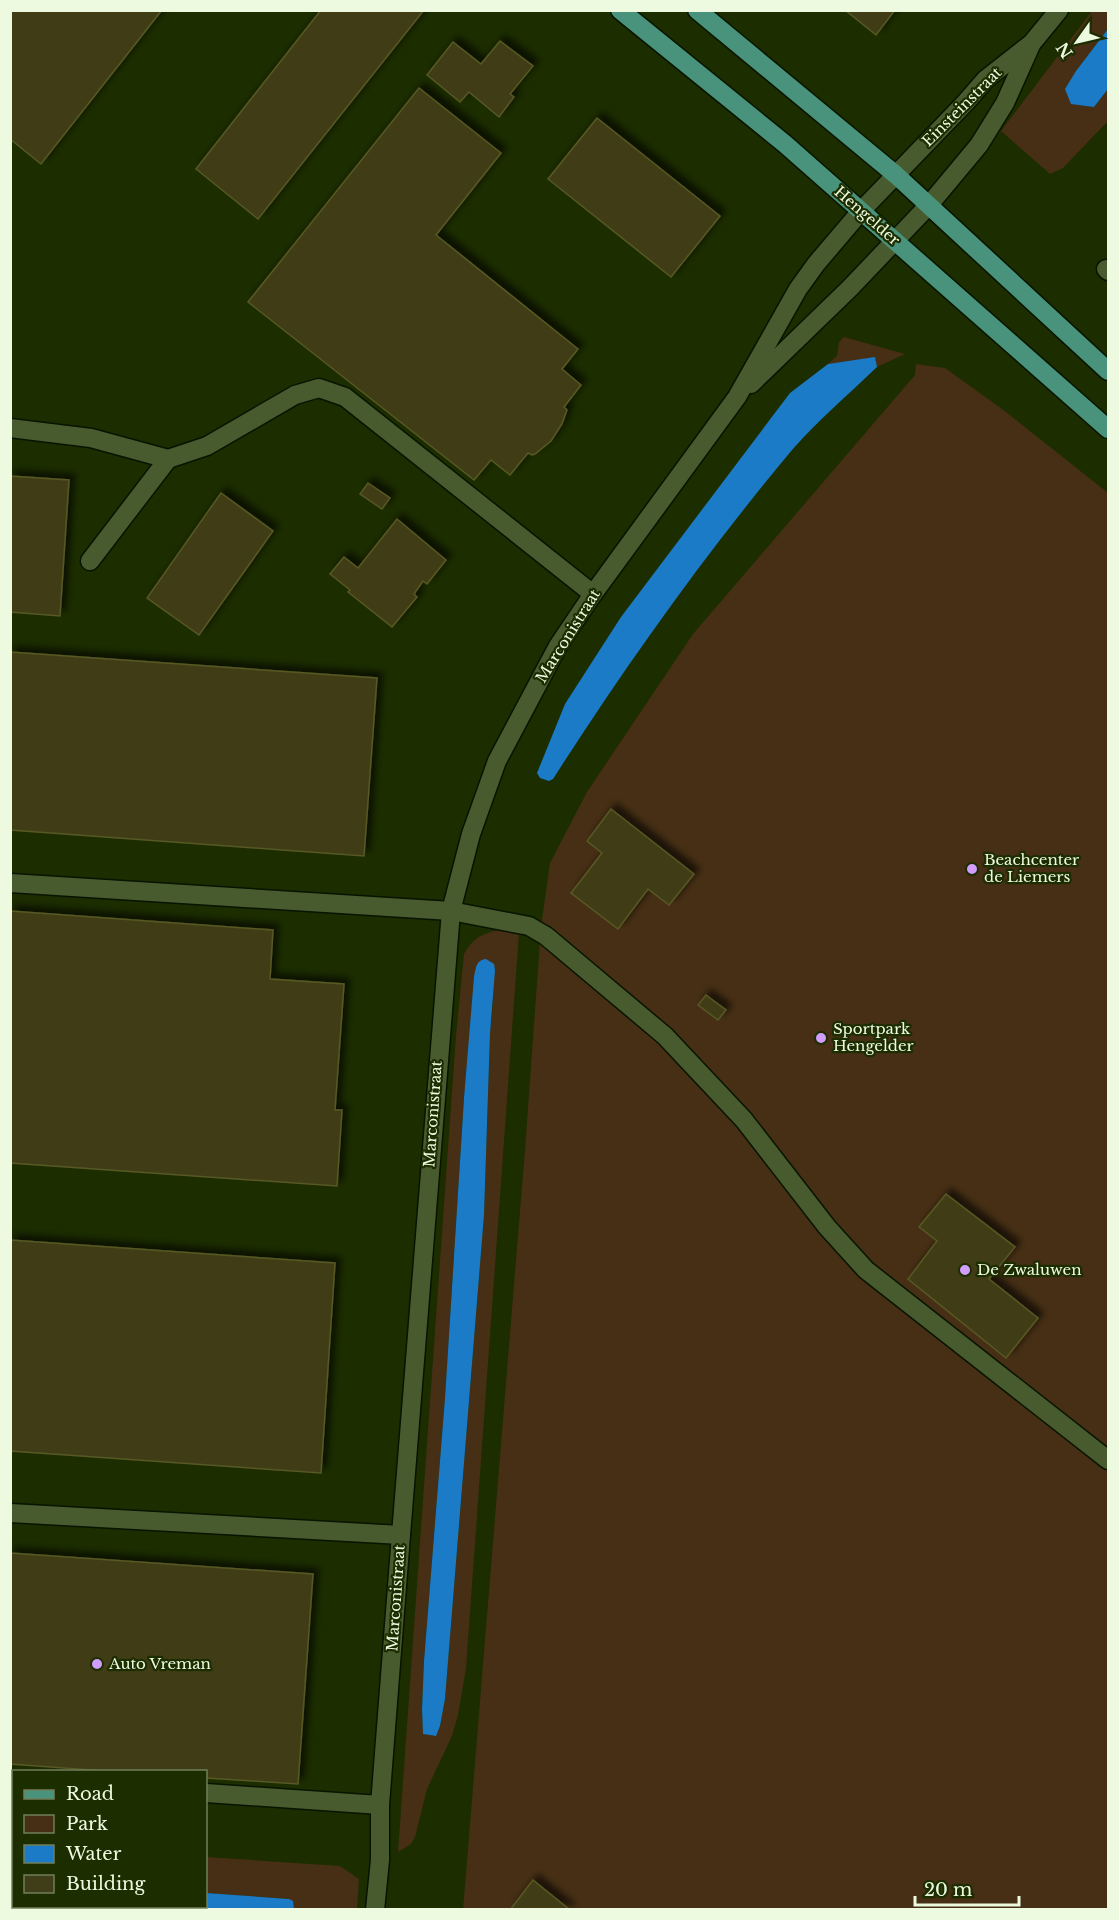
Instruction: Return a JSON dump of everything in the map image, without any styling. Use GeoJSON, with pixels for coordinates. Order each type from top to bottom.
{"type":"FeatureCollection","features":[{"type":"Feature","properties":{"kind":"main road","name":"Hengelder"},"geometry":{"type":"LineString","coordinates":[[620,10],[785,144],[1108,429]]}},
{"type":"Feature","properties":{"kind":"main road"},"geometry":{"type":"LineString","coordinates":[[697,10],[896,175],[1108,371]]}},
{"type":"Feature","properties":{"kind":"street","name":"Einsteinstraat"},"geometry":{"type":"LineString","coordinates":[[895,241],[929,205],[979,145],[1005,103],[1032,44],[1059,10]]}},
{"type":"Feature","properties":{"kind":"street","name":"Einsteinstraat"},"geometry":{"type":"LineString","coordinates":[[861,211],[986,79],[1032,44]]}},
{"type":"Feature","properties":{"kind":"street","name":"Marconistraat"},"geometry":{"type":"LineString","coordinates":[[375,1910],[380,1860],[380,1805],[451,911],[471,834],[497,761],[558,646],[593,594],[737,397],[798,289],[861,211]]}},
{"type":"Feature","properties":{"kind":"street","name":"Marconistraat"},"geometry":{"type":"LineString","coordinates":[[737,397],[825,315],[895,241]]}},
{"type":"Feature","properties":{"kind":"street"},"geometry":{"type":"LineString","coordinates":[[10,428],[91,438],[168,459],[207,446],[295,395],[319,388],[345,397],[593,594]]}},
{"type":"Feature","properties":{"kind":"street"},"geometry":{"type":"LineString","coordinates":[[90,561],[168,459]]}},
{"type":"Feature","properties":{"kind":"street"},"geometry":{"type":"LineString","coordinates":[[10,883],[451,911],[529,926],[546,936],[665,1036],[744,1120],[827,1227],[866,1270],[1108,1460]]}},
{"type":"Feature","properties":{"kind":"street"},"geometry":{"type":"LineString","coordinates":[[10,1513],[401,1535]]}},
{"type":"Feature","properties":{"kind":"street"},"geometry":{"type":"LineString","coordinates":[[207,1793],[380,1805]]}},
{"type":"Feature","properties":{"kind":"green space"},"geometry":{"type":"Polygon","coordinates":[[[1092,11],[1108,11],[1108,29],[1076,71],[1094,107],[1108,89],[1108,121],[1063,168],[1050,174],[1001,131],[1092,11]]]}},
{"type":"Feature","properties":{"kind":"green space"},"geometry":{"type":"Polygon","coordinates":[[[844,337],[905,354],[877,367],[875,358],[828,364],[837,356],[839,342],[844,337]]]}},
{"type":"Feature","properties":{"kind":"green space","name":"Sportpark Hengelder"},"geometry":{"type":"Polygon","coordinates":[[[916,364],[945,368],[1006,412],[1108,493],[1108,1909],[463,1910],[541,927],[550,863],[587,792],[693,634],[915,375],[916,364]]]}},
{"type":"Feature","properties":{"kind":"green space"},"geometry":{"type":"Polygon","coordinates":[[[499,930],[519,933],[466,1668],[452,1736],[427,1789],[415,1837],[411,1844],[398,1852],[456,1036],[464,954],[474,940],[499,930]],[[476,967],[464,1098],[445,1398],[424,1661],[423,1734],[435,1736],[440,1726],[445,1699],[484,1215],[493,1002],[476,967]]]}},
{"type":"Feature","properties":{"kind":"green space"},"geometry":{"type":"Polygon","coordinates":[[[207,1857],[340,1866],[359,1879],[357,1909],[294,1909],[293,1902],[289,1899],[207,1893],[207,1857]]]}},
{"type":"Feature","properties":{"kind":"water"},"geometry":{"type":"Polygon","coordinates":[[[1108,29],[1108,89],[1094,107],[1071,104],[1065,89],[1108,29]]]}},
{"type":"Feature","properties":{"kind":"water"},"geometry":{"type":"Polygon","coordinates":[[[875,357],[877,367],[802,439],[728,529],[638,652],[553,779],[549,781],[540,778],[537,773],[565,704],[621,617],[790,393],[828,364],[875,357]]]}},
{"type":"Feature","properties":{"kind":"water"},"geometry":{"type":"Polygon","coordinates":[[[486,959],[494,964],[495,970],[490,1034],[484,1215],[445,1699],[436,1736],[423,1734],[424,1661],[474,977],[478,963],[486,959]]]}},
{"type":"Feature","properties":{"kind":"water"},"geometry":{"type":"Polygon","coordinates":[[[10,1878],[12,1878],[12,1908],[207,1908],[207,1893],[289,1899],[293,1901],[294,1909],[11,1909],[10,1878]]]}},
{"type":"Feature","properties":{"kind":"building"},"geometry":{"type":"Polygon","coordinates":[[[10,10],[162,10],[41,164],[10,139],[10,10]]]}},
{"type":"Feature","properties":{"kind":"building"},"geometry":{"type":"Polygon","coordinates":[[[321,10],[424,10],[258,219],[196,169],[321,10]]]}},
{"type":"Feature","properties":{"kind":"building"},"geometry":{"type":"Polygon","coordinates":[[[845,10],[895,10],[876,35],[845,10]]]}},
{"type":"Feature","properties":{"kind":"building"},"geometry":{"type":"Polygon","coordinates":[[[500,41],[533,66],[510,94],[514,97],[499,117],[469,92],[460,102],[427,75],[453,42],[481,64],[500,41]]]}},
{"type":"Feature","properties":{"kind":"building"},"geometry":{"type":"Polygon","coordinates":[[[419,88],[501,153],[436,235],[578,349],[562,369],[581,385],[564,407],[567,410],[562,424],[551,441],[535,454],[528,453],[510,475],[491,460],[474,480],[248,302],[419,88]]]}},
{"type":"Feature","properties":{"kind":"building"},"geometry":{"type":"Polygon","coordinates":[[[597,118],[720,216],[671,277],[548,179],[597,118]]]}},
{"type":"Feature","properties":{"kind":"building"},"geometry":{"type":"Polygon","coordinates":[[[10,476],[69,480],[60,616],[10,612],[10,476]]]}},
{"type":"Feature","properties":{"kind":"building"},"geometry":{"type":"Polygon","coordinates":[[[368,483],[390,498],[382,509],[360,494],[368,483]]]}},
{"type":"Feature","properties":{"kind":"building"},"geometry":{"type":"Polygon","coordinates":[[[221,493],[273,531],[199,635],[147,598],[221,493]]]}},
{"type":"Feature","properties":{"kind":"building"},"geometry":{"type":"Polygon","coordinates":[[[397,519],[446,560],[427,584],[423,581],[414,594],[417,597],[392,627],[348,592],[350,590],[330,574],[344,557],[358,568],[397,519]]]}},
{"type":"Feature","properties":{"kind":"building"},"geometry":{"type":"Polygon","coordinates":[[[10,652],[377,678],[364,856],[10,830],[10,652]]]}},
{"type":"Feature","properties":{"kind":"building"},"geometry":{"type":"Polygon","coordinates":[[[611,809],[694,874],[669,905],[648,889],[618,929],[571,893],[602,853],[587,841],[611,809]]]}},
{"type":"Feature","properties":{"kind":"building"},"geometry":{"type":"Polygon","coordinates":[[[10,911],[273,930],[270,979],[344,984],[335,1110],[342,1110],[337,1186],[10,1163],[10,911]]]}},
{"type":"Feature","properties":{"kind":"building"},"geometry":{"type":"Polygon","coordinates":[[[706,995],[726,1010],[718,1020],[698,1005],[706,995]]]}},
{"type":"Feature","properties":{"kind":"building"},"geometry":{"type":"Polygon","coordinates":[[[946,1194],[1015,1247],[989,1279],[1038,1318],[1006,1358],[908,1279],[937,1241],[919,1227],[946,1194]]]}},
{"type":"Feature","properties":{"kind":"building"},"geometry":{"type":"Polygon","coordinates":[[[10,1240],[335,1263],[321,1473],[10,1451],[10,1240]]]}},
{"type":"Feature","properties":{"kind":"building"},"geometry":{"type":"Polygon","coordinates":[[[10,1553],[313,1574],[298,1784],[207,1778],[207,1770],[91,1770],[10,1764],[10,1553]]]}},
{"type":"Feature","properties":{"kind":"building"},"geometry":{"type":"Polygon","coordinates":[[[533,1880],[570,1910],[510,1910],[533,1880]]]}},
{"type":"Feature","properties":{"kind":"place","name":"Beachcenter de Liemers"},"geometry":{"type":"Point","coordinates":[972,869]}},
{"type":"Feature","properties":{"kind":"place","name":"Sportpark Hengelder"},"geometry":{"type":"Point","coordinates":[821,1038]}},
{"type":"Feature","properties":{"kind":"place","name":"De Zwaluwen"},"geometry":{"type":"Point","coordinates":[965,1270]}},
{"type":"Feature","properties":{"kind":"place","name":"Auto Vreman"},"geometry":{"type":"Point","coordinates":[97,1664]}}]}
